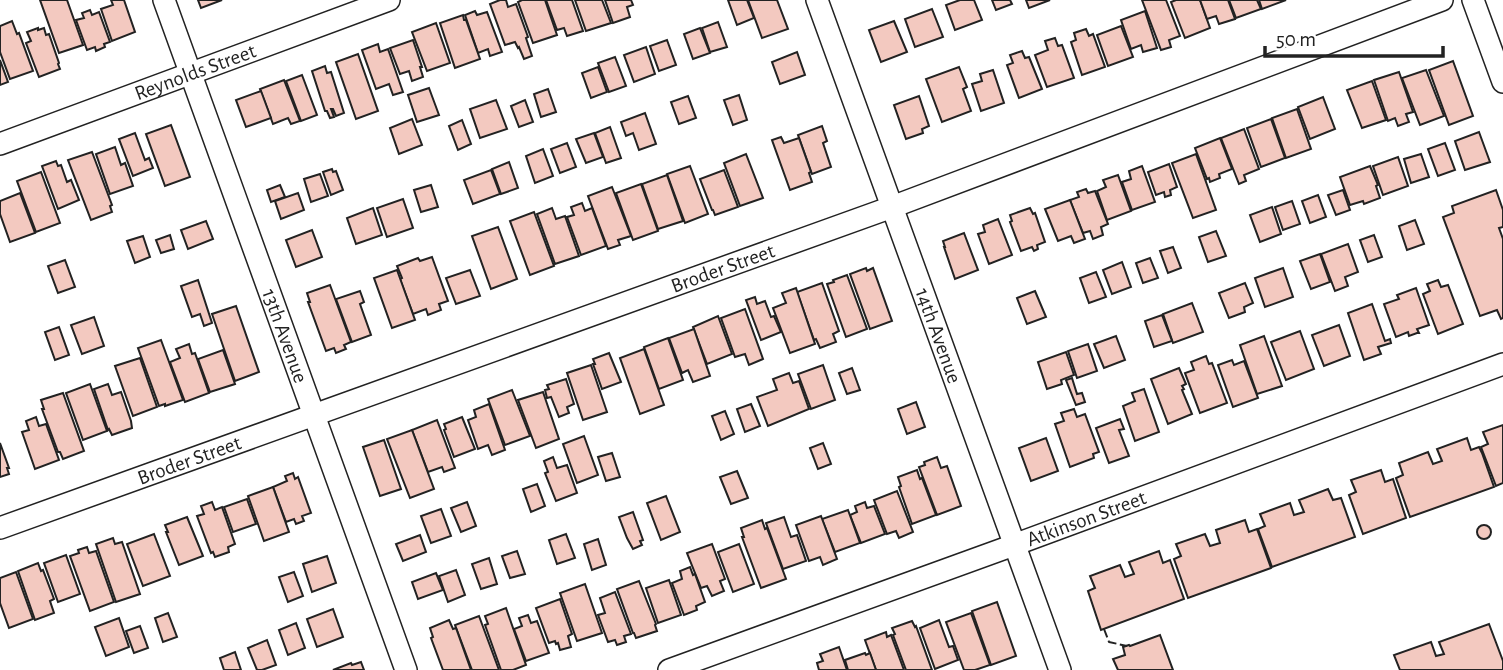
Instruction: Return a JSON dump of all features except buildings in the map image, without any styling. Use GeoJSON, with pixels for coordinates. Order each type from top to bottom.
{"type":"FeatureCollection","features":[{"type":"Feature","properties":{"kind":"street","name":"13th Avenue"},"geometry":{"type":"LineString","coordinates":[[164,0],[406,670]]}},
{"type":"Feature","properties":{"kind":"street","name":"Reynolds Street"},"geometry":{"type":"LineString","coordinates":[[0,144],[389,0]]}},
{"type":"Feature","properties":{"kind":"street","name":"14th Avenue"},"geometry":{"type":"LineString","coordinates":[[817,0],[1060,670]]}},
{"type":"Feature","properties":{"kind":"street","name":"Broder Street"},"geometry":{"type":"LineString","coordinates":[[0,528],[892,207],[1442,0]]}},
{"type":"Feature","properties":{"kind":"street"},"geometry":{"type":"LineString","coordinates":[[1473,0],[1503,82]]}},
{"type":"Feature","properties":{"kind":"street","name":"Atkinson Street"},"geometry":{"type":"LineString","coordinates":[[669,670],[1503,364]]}},
{"type":"Feature","properties":{"kind":"fence"},"geometry":{"type":"LineString","coordinates":[[1104,629],[1109,642],[1127,646]]}}]}
